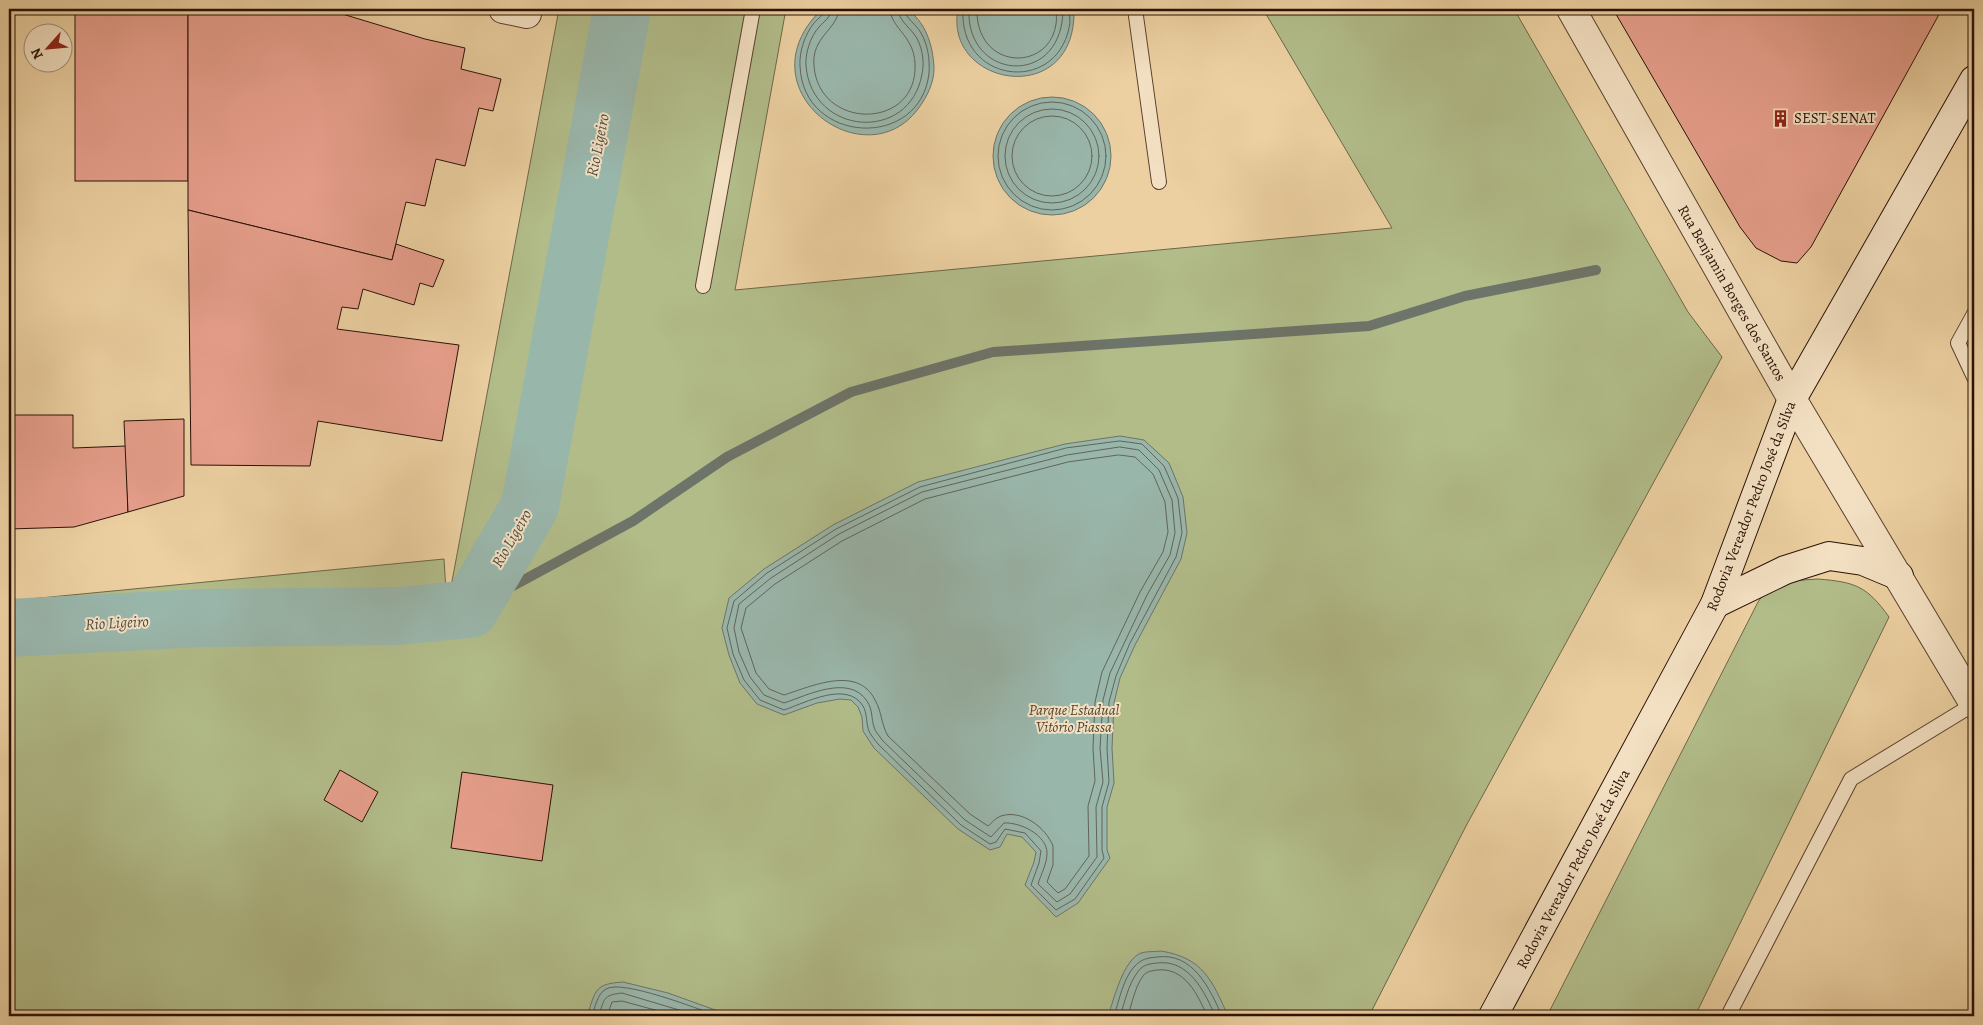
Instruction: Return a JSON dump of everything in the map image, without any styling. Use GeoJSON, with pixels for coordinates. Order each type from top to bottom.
{"type":"FeatureCollection","features":[{"type":"Feature","properties":{"kind":"main road","name":"Rua Benjamin Borges dos Santos"},"geometry":{"type":"LineString","coordinates":[[1571,9],[1792,399],[1974,704]]}},
{"type":"Feature","properties":{"kind":"main road","name":"Rodovia Vereador Pedro José da Silva"},"geometry":{"type":"LineString","coordinates":[[1493,1016],[1715,604],[1792,399],[1974,80]]}},
{"type":"Feature","properties":{"kind":"main road"},"geometry":{"type":"LineString","coordinates":[[1715,604],[1785,570],[1829,556],[1863,561],[1899,576]]}},
{"type":"Feature","properties":{"kind":"lane"},"geometry":{"type":"LineString","coordinates":[[703,286],[753,9]]}},
{"type":"Feature","properties":{"kind":"lane"},"geometry":{"type":"LineString","coordinates":[[1135,9],[1159,182]]}},
{"type":"Feature","properties":{"kind":"lane"},"geometry":{"type":"LineString","coordinates":[[1974,314],[1958,343],[1974,377]]}},
{"type":"Feature","properties":{"kind":"lane"},"geometry":{"type":"LineString","coordinates":[[1728,1016],[1851,779],[1974,704]]}},
{"type":"Feature","properties":{"kind":"green space","name":"Parque Estadual Vitório Piassa"},"geometry":{"type":"Polygon","coordinates":[[[559,9],[786,9],[735,290],[1392,228],[1263,9],[1514,9],[1688,312],[1722,357],[1466,826],[1369,1016],[9,1016],[9,601],[444,559],[447,608],[559,9]]]}},
{"type":"Feature","properties":{"kind":"green space"},"geometry":{"type":"Polygon","coordinates":[[[1818,579],[1851,584],[1867,592],[1889,617],[1695,1016],[1547,1016],[1758,602],[1769,586],[1789,581],[1818,579]]]}},
{"type":"Feature","properties":{"kind":"water"},"geometry":{"type":"Polygon","coordinates":[[[822,9],[906,9],[919,20],[930,43],[934,74],[927,95],[918,109],[895,129],[869,135],[842,130],[819,116],[802,94],[795,68],[800,39],[822,9]]]}},
{"type":"Feature","properties":{"kind":"water"},"geometry":{"type":"Polygon","coordinates":[[[958,9],[1074,9],[1069,41],[1055,63],[1035,74],[1011,76],[989,70],[970,56],[959,36],[958,9]]]}},
{"type":"Feature","properties":{"kind":"water"},"geometry":{"type":"Polygon","coordinates":[[[1052,97],[1074,102],[1094,114],[1106,134],[1111,156],[1106,178],[1094,198],[1074,210],[1052,215],[1030,210],[1010,198],[998,178],[993,156],[998,134],[1010,114],[1030,102],[1052,97]]]}},
{"type":"Feature","properties":{"kind":"water"},"geometry":{"type":"Polygon","coordinates":[[[1120,436],[1144,440],[1169,463],[1183,497],[1187,533],[1181,559],[1135,645],[1120,678],[1114,703],[1112,748],[1114,783],[1107,807],[1107,850],[1110,858],[1078,903],[1056,917],[1025,885],[1036,852],[1022,837],[1007,834],[1000,847],[990,850],[958,829],[874,748],[863,731],[862,717],[858,707],[851,700],[840,699],[817,703],[784,715],[757,704],[740,683],[729,655],[722,628],[729,598],[764,569],[833,525],[918,482],[1065,444],[1120,436]]]}},
{"type":"Feature","properties":{"kind":"water"},"geometry":{"type":"Polygon","coordinates":[[[1161,951],[1175,954],[1196,965],[1211,981],[1228,1016],[1108,1016],[1120,981],[1129,963],[1141,953],[1161,951]]]}},
{"type":"Feature","properties":{"kind":"water"},"geometry":{"type":"Polygon","coordinates":[[[623,982],[668,993],[732,1016],[587,1016],[592,1000],[601,987],[606,984],[623,982]]]}},
{"type":"Feature","properties":{"kind":"building"},"geometry":{"type":"Polygon","coordinates":[[[75,9],[188,9],[188,181],[75,181],[75,9]]]}},
{"type":"Feature","properties":{"kind":"building"},"geometry":{"type":"Polygon","coordinates":[[[188,9],[326,9],[425,39],[465,48],[461,69],[501,79],[493,111],[479,108],[465,166],[436,159],[425,206],[406,202],[392,260],[188,210],[188,9]]]}},
{"type":"Feature","properties":{"kind":"building","name":"SEST-SENAT"},"geometry":{"type":"Polygon","coordinates":[[[1613,9],[1942,9],[1811,247],[1797,263],[1781,261],[1756,248],[1740,227],[1613,9]]]}},
{"type":"Feature","properties":{"kind":"building"},"geometry":{"type":"Polygon","coordinates":[[[1638,9],[1649,9],[1641,13],[1638,9]]]}},
{"type":"Feature","properties":{"kind":"building"},"geometry":{"type":"Polygon","coordinates":[[[188,210],[392,260],[396,244],[444,260],[433,287],[420,283],[414,305],[363,289],[358,309],[342,307],[337,329],[459,345],[442,441],[318,421],[310,466],[191,465],[188,210]]]}},
{"type":"Feature","properties":{"kind":"building"},"geometry":{"type":"Polygon","coordinates":[[[9,415],[73,415],[73,448],[126,446],[128,512],[74,527],[9,529],[9,415]]]}},
{"type":"Feature","properties":{"kind":"building"},"geometry":{"type":"Polygon","coordinates":[[[184,419],[184,496],[128,512],[124,421],[184,419]]]}},
{"type":"Feature","properties":{"kind":"building"},"geometry":{"type":"Polygon","coordinates":[[[340,770],[378,792],[362,822],[324,800],[340,770]]]}},
{"type":"Feature","properties":{"kind":"building"},"geometry":{"type":"Polygon","coordinates":[[[462,772],[553,785],[542,861],[451,848],[462,772]]]}},
{"type":"Feature","properties":{"kind":"waterway","name":"Rio Ligeiro"},"geometry":{"type":"LineString","coordinates":[[9,628],[201,618],[398,616],[470,609],[530,506],[622,9]]}},
{"type":"Feature","properties":{"kind":"waterway"},"geometry":{"type":"LineString","coordinates":[[470,609],[633,521],[727,457],[851,392],[993,352],[1369,326],[1465,296],[1596,270]]}},
{"type":"Feature","properties":{"kind":"place","name":"SEST-SENAT"},"geometry":{"type":"Point","coordinates":[1780,118]}}]}
